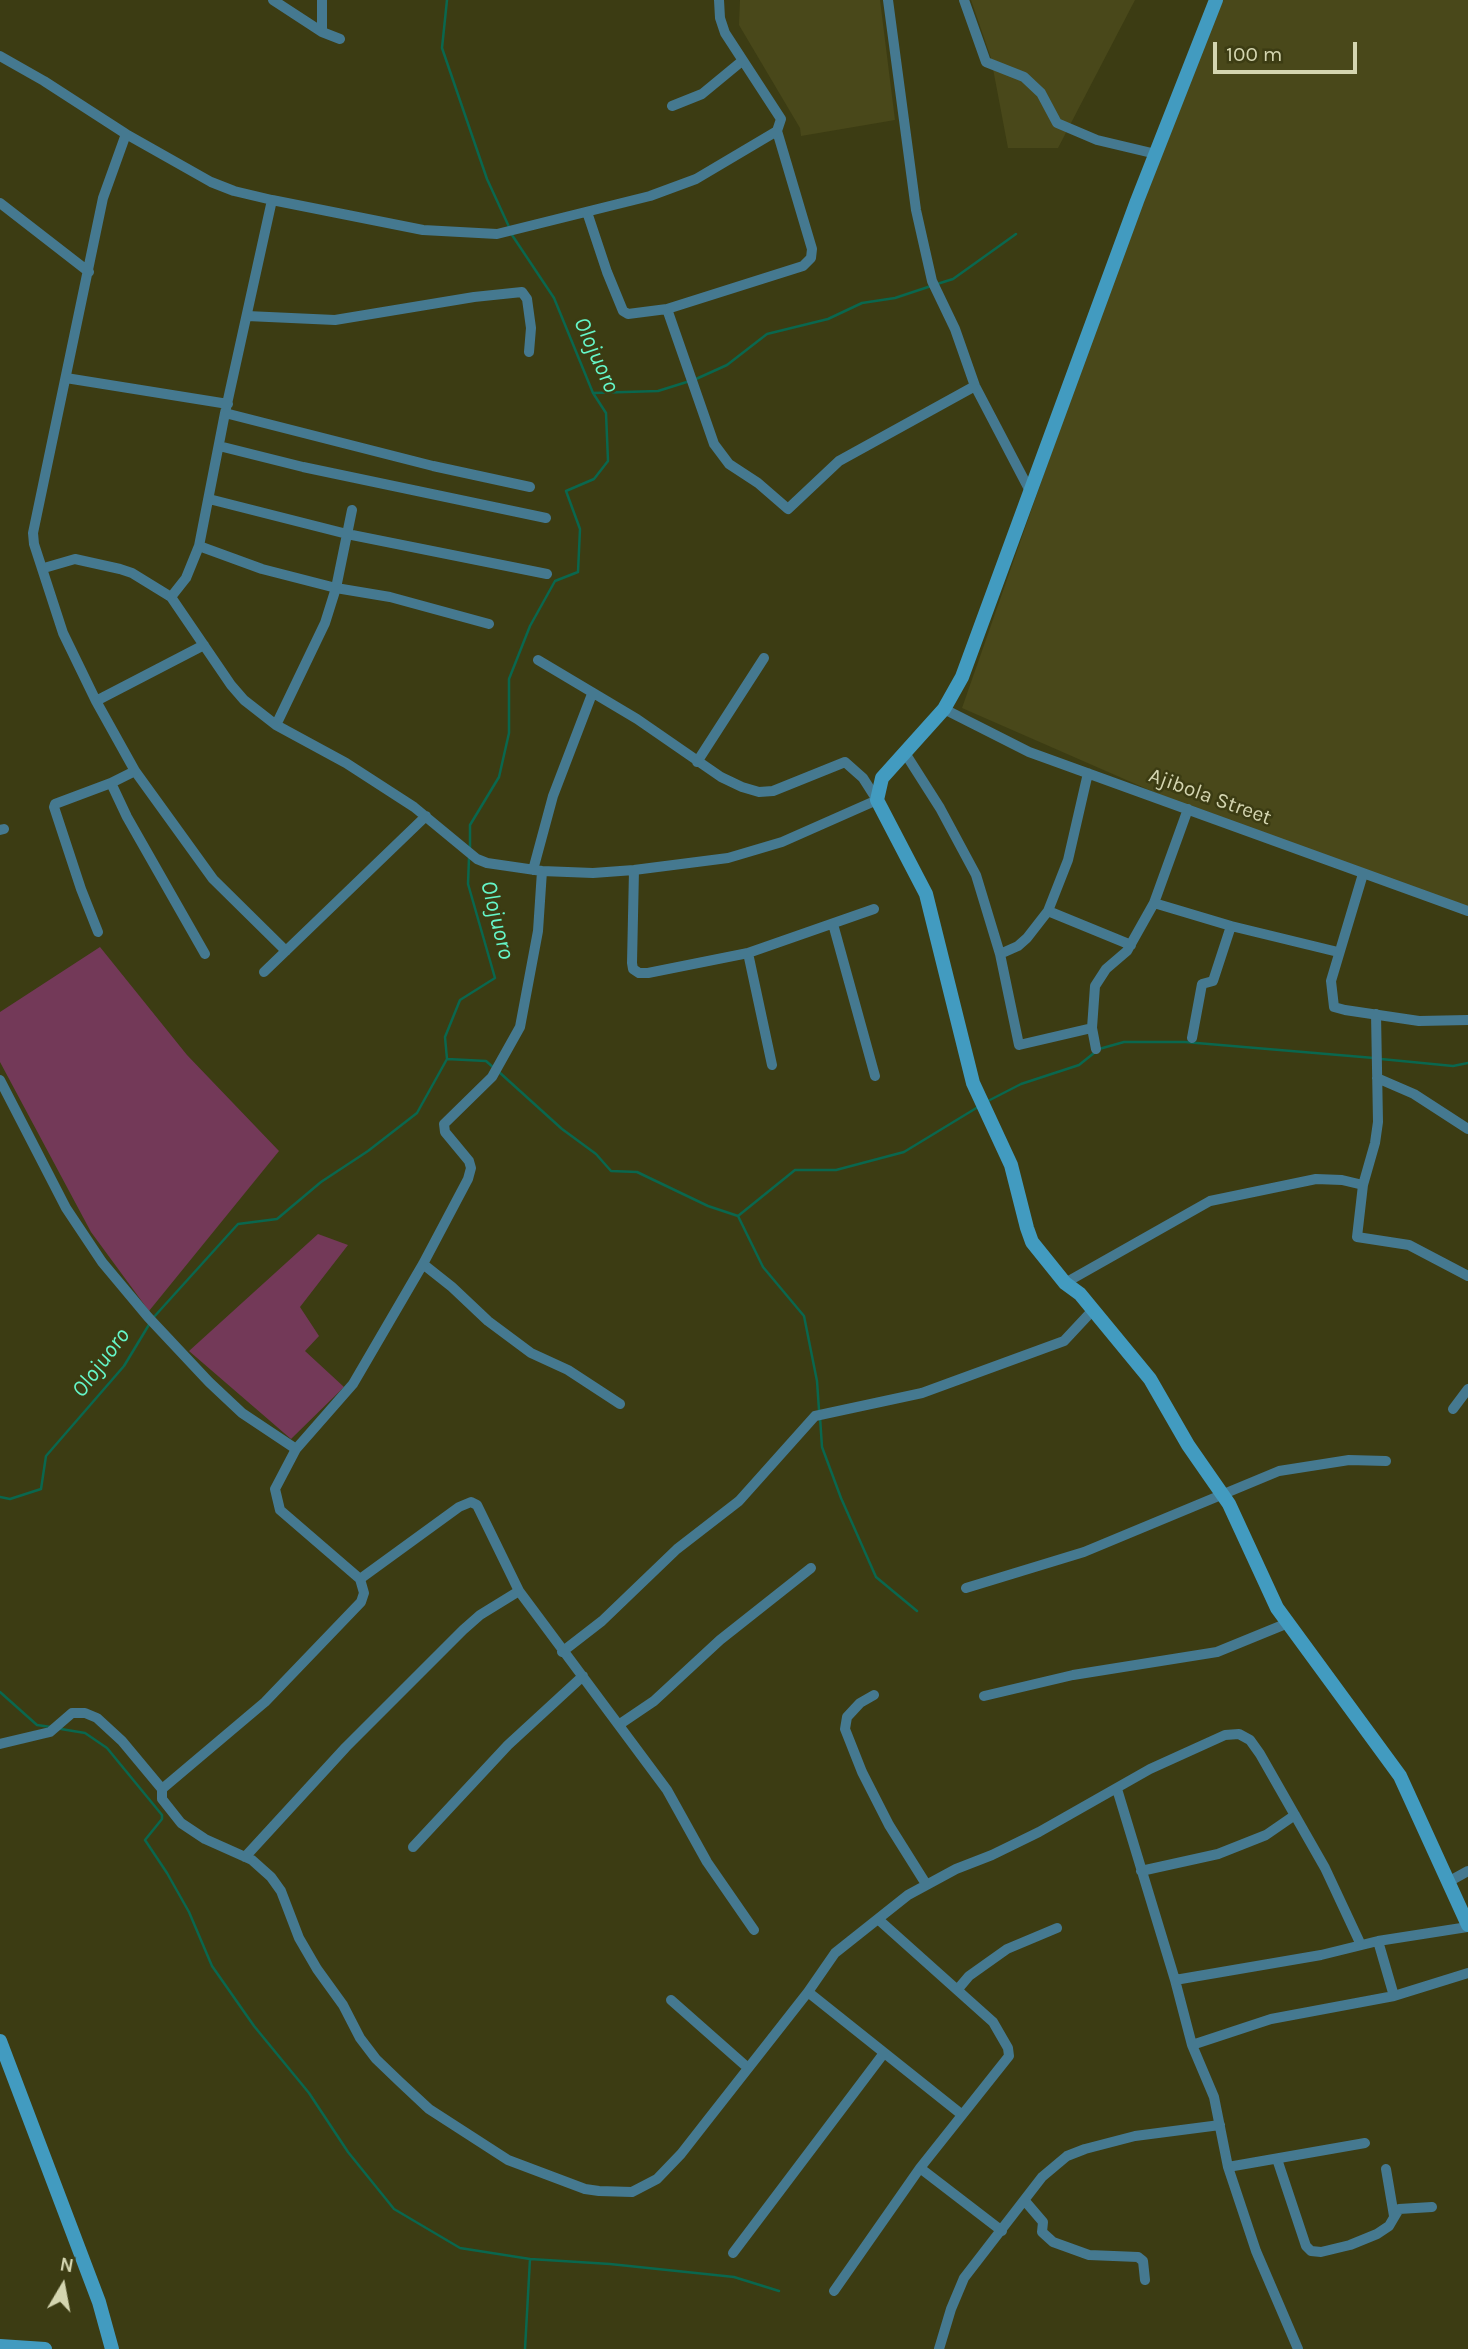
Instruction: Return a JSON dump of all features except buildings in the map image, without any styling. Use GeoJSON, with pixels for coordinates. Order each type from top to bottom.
{"type":"FeatureCollection","features":[{"type":"Feature","properties":{"kind":"street"},"geometry":{"type":"LineString","coordinates":[[274,0],[322,32],[340,39]]}},
{"type":"Feature","properties":{"kind":"street"},"geometry":{"type":"LineString","coordinates":[[322,0],[322,32]]}},
{"type":"Feature","properties":{"kind":"street"},"geometry":{"type":"LineString","coordinates":[[587,212],[607,272],[623,311],[628,314],[667,309],[803,266],[811,258],[812,249],[777,131],[780,119],[741,61],[723,26],[719,0]]}},
{"type":"Feature","properties":{"kind":"street"},"geometry":{"type":"LineString","coordinates":[[887,0],[916,210],[932,281],[955,329],[975,386],[1031,493]]}},
{"type":"Feature","properties":{"kind":"street"},"geometry":{"type":"LineString","coordinates":[[964,0],[986,62],[1024,77],[1041,93],[1057,123],[1097,140],[1156,154]]}},
{"type":"Feature","properties":{"kind":"street"},"geometry":{"type":"LineString","coordinates":[[877,800],[882,778],[944,709],[965,670],[1156,154],[1216,0]]}},
{"type":"Feature","properties":{"kind":"street"},"geometry":{"type":"LineString","coordinates":[[0,56],[126,134],[211,182],[272,201],[423,230],[497,234],[676,188],[777,131]]}},
{"type":"Feature","properties":{"kind":"street"},"geometry":{"type":"LineString","coordinates":[[672,106],[702,94],[741,61]]}},
{"type":"Feature","properties":{"kind":"street"},"geometry":{"type":"LineString","coordinates":[[126,134],[103,198],[33,533],[34,544],[63,633],[96,701],[135,771],[213,878],[286,951]]}},
{"type":"Feature","properties":{"kind":"street"},"geometry":{"type":"LineString","coordinates":[[171,597],[186,578],[199,546],[272,201]]}},
{"type":"Feature","properties":{"kind":"street"},"geometry":{"type":"LineString","coordinates":[[0,204],[89,272]]}},
{"type":"Feature","properties":{"kind":"street"},"geometry":{"type":"LineString","coordinates":[[247,316],[335,320],[474,297],[522,292],[527,299],[531,328],[529,352]]}},
{"type":"Feature","properties":{"kind":"street"},"geometry":{"type":"LineString","coordinates":[[667,309],[714,444],[729,464],[758,483],[788,509],[839,461],[975,386]]}},
{"type":"Feature","properties":{"kind":"street"},"geometry":{"type":"LineString","coordinates":[[66,379],[227,408],[433,466],[530,486]]}},
{"type":"Feature","properties":{"kind":"street"},"geometry":{"type":"LineString","coordinates":[[219,446],[316,470],[546,518]]}},
{"type":"Feature","properties":{"kind":"street"},"geometry":{"type":"LineString","coordinates":[[209,499],[347,534],[547,575]]}},
{"type":"Feature","properties":{"kind":"street"},"geometry":{"type":"LineString","coordinates":[[276,725],[318,642],[336,588],[352,510]]}},
{"type":"Feature","properties":{"kind":"street"},"geometry":{"type":"LineString","coordinates":[[199,546],[262,569],[336,588],[390,597],[489,624]]}},
{"type":"Feature","properties":{"kind":"street"},"geometry":{"type":"LineString","coordinates":[[44,568],[75,559],[120,569],[132,573],[171,597],[244,700],[276,725],[345,763],[426,816],[477,859],[538,871],[593,873],[714,860],[756,851],[877,800]]}},
{"type":"Feature","properties":{"kind":"street"},"geometry":{"type":"LineString","coordinates":[[96,701],[204,645]]}},
{"type":"Feature","properties":{"kind":"street"},"geometry":{"type":"LineString","coordinates":[[697,762],[764,658]]}},
{"type":"Feature","properties":{"kind":"street"},"geometry":{"type":"LineString","coordinates":[[538,660],[637,719],[721,777],[759,792],[773,791],[845,762],[863,778],[926,894],[967,1061],[982,1105],[1011,1165],[1032,1242],[1065,1283],[1080,1294],[1142,1366],[1188,1445],[1223,1494],[1268,1591],[1288,1623],[1400,1776],[1468,1926],[1175,1980]]}},
{"type":"Feature","properties":{"kind":"street"},"geometry":{"type":"LineString","coordinates":[[162,1789],[265,1702],[357,1606],[364,1593],[360,1579],[280,1510],[275,1489],[296,1449],[353,1384],[424,1264],[468,1179],[471,1168],[469,1161],[444,1132],[444,1124],[492,1077],[513,1041],[524,1010],[538,931],[538,871],[553,796],[592,694]]}},
{"type":"Feature","properties":{"kind":"street","name":"Ajibola Street"},"geometry":{"type":"LineString","coordinates":[[944,709],[1029,752],[1468,911]]}},
{"type":"Feature","properties":{"kind":"street"},"geometry":{"type":"LineString","coordinates":[[905,752],[972,864],[1000,954],[1020,1045],[1092,1028]]}},
{"type":"Feature","properties":{"kind":"street"},"geometry":{"type":"LineString","coordinates":[[98,932],[54,807],[55,804],[135,771]]}},
{"type":"Feature","properties":{"kind":"street"},"geometry":{"type":"LineString","coordinates":[[1000,954],[1018,946],[1027,938],[1048,911],[1068,860],[1088,773]]}},
{"type":"Feature","properties":{"kind":"street"},"geometry":{"type":"LineString","coordinates":[[111,783],[127,817],[205,954]]}},
{"type":"Feature","properties":{"kind":"street"},"geometry":{"type":"LineString","coordinates":[[1096,1049],[1092,1028],[1093,998],[1099,977],[1131,945],[1154,903],[1188,809]]}},
{"type":"Feature","properties":{"kind":"street"},"geometry":{"type":"LineString","coordinates":[[264,972],[426,816]]}},
{"type":"Feature","properties":{"kind":"street"},"geometry":{"type":"LineString","coordinates":[[634,870],[632,963],[639,973],[748,953],[874,909]]}},
{"type":"Feature","properties":{"kind":"street"},"geometry":{"type":"LineString","coordinates":[[1363,874],[1331,981],[1335,1007],[1419,1021],[1468,1020]]}},
{"type":"Feature","properties":{"kind":"street"},"geometry":{"type":"LineString","coordinates":[[1154,903],[1231,926],[1338,952]]}},
{"type":"Feature","properties":{"kind":"street"},"geometry":{"type":"LineString","coordinates":[[1048,911],[1131,945]]}},
{"type":"Feature","properties":{"kind":"street"},"geometry":{"type":"LineString","coordinates":[[833,924],[875,1076]]}},
{"type":"Feature","properties":{"kind":"street"},"geometry":{"type":"LineString","coordinates":[[1192,1038],[1202,984],[1213,981],[1231,926]]}},
{"type":"Feature","properties":{"kind":"street"},"geometry":{"type":"LineString","coordinates":[[748,953],[772,1065]]}},
{"type":"Feature","properties":{"kind":"street"},"geometry":{"type":"LineString","coordinates":[[1376,1014],[1378,1122],[1363,1185],[1357,1237],[1409,1244],[1468,1276]]}},
{"type":"Feature","properties":{"kind":"street"},"geometry":{"type":"LineString","coordinates":[[1377,1078],[1414,1094],[1468,1129]]}},
{"type":"Feature","properties":{"kind":"street"},"geometry":{"type":"LineString","coordinates":[[0,1080],[66,1208],[85,1239],[148,1317],[242,1413],[296,1449]]}},
{"type":"Feature","properties":{"kind":"street"},"geometry":{"type":"LineString","coordinates":[[1065,1283],[1210,1201],[1316,1179],[1342,1180],[1363,1185]]}},
{"type":"Feature","properties":{"kind":"street"},"geometry":{"type":"LineString","coordinates":[[424,1264],[488,1321],[531,1353],[568,1370],[620,1404]]}},
{"type":"Feature","properties":{"kind":"street"},"geometry":{"type":"LineString","coordinates":[[562,1652],[602,1621],[677,1549],[739,1501],[820,1415],[922,1392],[1064,1341],[1092,1311]]}},
{"type":"Feature","properties":{"kind":"street"},"geometry":{"type":"LineString","coordinates":[[1453,1409],[1468,1389]]}},
{"type":"Feature","properties":{"kind":"street"},"geometry":{"type":"LineString","coordinates":[[966,1588],[1084,1552],[1279,1471],[1349,1460],[1386,1461]]}},
{"type":"Feature","properties":{"kind":"street"},"geometry":{"type":"LineString","coordinates":[[360,1579],[459,1507],[471,1502],[477,1505],[519,1591],[667,1790],[707,1862],[754,1930]]}},
{"type":"Feature","properties":{"kind":"street"},"geometry":{"type":"LineString","coordinates":[[620,1724],[654,1701],[720,1640],[811,1568]]}},
{"type":"Feature","properties":{"kind":"street"},"geometry":{"type":"LineString","coordinates":[[245,1857],[345,1747],[463,1629],[519,1591]]}},
{"type":"Feature","properties":{"kind":"street"},"geometry":{"type":"LineString","coordinates":[[984,1696],[1073,1675],[1217,1651],[1288,1623]]}},
{"type":"Feature","properties":{"kind":"street"},"geometry":{"type":"LineString","coordinates":[[413,1847],[508,1745],[583,1676]]}},
{"type":"Feature","properties":{"kind":"street"},"geometry":{"type":"LineString","coordinates":[[874,1695],[860,1703],[847,1717],[845,1729],[888,1825],[926,1884]]}},
{"type":"Feature","properties":{"kind":"street"},"geometry":{"type":"LineString","coordinates":[[0,1744],[55,1729],[72,1713],[85,1713],[97,1718],[122,1741],[162,1789],[162,1799],[181,1823],[205,1839],[260,1865],[281,1891],[299,1937],[317,1969],[376,2059],[429,2109],[508,2160],[585,2189],[632,2192],[657,2179],[681,2154],[808,1992],[835,1953],[908,1895],[926,1884],[1039,1832],[1150,1769],[1225,1735],[1239,1734],[1250,1740],[1260,1754],[1325,1868],[1361,1945]]}},
{"type":"Feature","properties":{"kind":"street"},"geometry":{"type":"LineString","coordinates":[[1117,1789],[1192,2045],[1214,2097],[1228,2167],[1256,2251],[1298,2349]]}},
{"type":"Feature","properties":{"kind":"street"},"geometry":{"type":"LineString","coordinates":[[1141,1871],[1218,1854],[1266,1835],[1295,1815]]}},
{"type":"Feature","properties":{"kind":"street"},"geometry":{"type":"LineString","coordinates":[[1448,1882],[1468,1871]]}},
{"type":"Feature","properties":{"kind":"street"},"geometry":{"type":"LineString","coordinates":[[835,2291],[920,2168],[1009,2056],[1008,2048],[993,2022],[879,1920]]}},
{"type":"Feature","properties":{"kind":"street"},"geometry":{"type":"LineString","coordinates":[[958,1989],[969,1976],[1007,1949],[1057,1928]]}},
{"type":"Feature","properties":{"kind":"street"},"geometry":{"type":"LineString","coordinates":[[1378,1941],[1394,1996]]}},
{"type":"Feature","properties":{"kind":"street"},"geometry":{"type":"LineString","coordinates":[[1192,2045],[1271,2019],[1394,1996],[1468,1973]]}},
{"type":"Feature","properties":{"kind":"street"},"geometry":{"type":"LineString","coordinates":[[808,1992],[961,2114]]}},
{"type":"Feature","properties":{"kind":"street"},"geometry":{"type":"LineString","coordinates":[[671,2000],[748,2068]]}},
{"type":"Feature","properties":{"kind":"street"},"geometry":{"type":"LineString","coordinates":[[0,2041],[99,2302],[112,2349]]}},
{"type":"Feature","properties":{"kind":"street"},"geometry":{"type":"LineString","coordinates":[[733,2253],[884,2053]]}},
{"type":"Feature","properties":{"kind":"street"},"geometry":{"type":"LineString","coordinates":[[939,2349],[964,2278],[1042,2177],[1067,2156],[1135,2136],[1220,2125]]}},
{"type":"Feature","properties":{"kind":"street"},"geometry":{"type":"LineString","coordinates":[[1228,2167],[1365,2143]]}},
{"type":"Feature","properties":{"kind":"street"},"geometry":{"type":"LineString","coordinates":[[1277,2159],[1306,2246],[1311,2252],[1350,2245],[1377,2235],[1389,2227],[1399,2209],[1432,2207]]}},
{"type":"Feature","properties":{"kind":"street"},"geometry":{"type":"LineString","coordinates":[[920,2168],[1002,2231]]}},
{"type":"Feature","properties":{"kind":"street"},"geometry":{"type":"LineString","coordinates":[[1387,2169],[1394,2216]]}},
{"type":"Feature","properties":{"kind":"street"},"geometry":{"type":"LineString","coordinates":[[1025,2201],[1043,2222],[1042,2232],[1053,2242],[1089,2255],[1138,2257],[1143,2262],[1145,2280]]}},
{"type":"Feature","properties":{"kind":"street"},"geometry":{"type":"LineString","coordinates":[[0,2346],[45,2349]]}},
{"type":"Feature","properties":{"kind":"shaded area"},"geometry":{"type":"Polygon","coordinates":[[[740,0],[880,0],[895,120],[801,136],[800,128],[739,25],[740,0]]]}},
{"type":"Feature","properties":{"kind":"shaded area"},"geometry":{"type":"Polygon","coordinates":[[[971,0],[1135,0],[1058,148],[1008,148],[991,58],[971,0]]]}},
{"type":"Feature","properties":{"kind":"shaded area"},"geometry":{"type":"Polygon","coordinates":[[[1210,0],[1468,0],[1468,909],[1227,824],[962,708],[1210,0]]]}},
{"type":"Feature","properties":{"kind":"shaded area"},"geometry":{"type":"Polygon","coordinates":[[[100,947],[187,1055],[279,1151],[149,1311],[91,1232],[0,1062],[0,1012],[100,947]]]}},
{"type":"Feature","properties":{"kind":"shaded area"},"geometry":{"type":"Polygon","coordinates":[[[318,1234],[348,1245],[300,1307],[319,1336],[305,1351],[344,1387],[291,1439],[189,1351],[318,1234]]]}},
{"type":"Feature","properties":{"kind":"waterway","name":"Olojuoro"},"geometry":{"type":"LineString","coordinates":[[447,0],[442,48],[487,179],[510,229]]}},
{"type":"Feature","properties":{"kind":"waterway"},"geometry":{"type":"LineString","coordinates":[[937,284],[953,279],[1016,234]]}},
{"type":"Feature","properties":{"kind":"waterway","name":"Olojuoro"},"geometry":{"type":"LineString","coordinates":[[470,848],[470,825],[499,777],[509,733],[509,679],[530,626],[555,581],[578,572],[580,529],[566,491],[594,479],[608,461],[606,413],[593,393],[554,298],[512,235]]}},
{"type":"Feature","properties":{"kind":"waterway"},"geometry":{"type":"LineString","coordinates":[[696,379],[727,365],[767,334],[828,319],[862,303],[895,298],[931,286]]}},
{"type":"Feature","properties":{"kind":"waterway"},"geometry":{"type":"LineString","coordinates":[[593,393],[658,391],[690,381]]}},
{"type":"Feature","properties":{"kind":"waterway","name":"Olojuoro"},"geometry":{"type":"LineString","coordinates":[[153,1318],[238,1224],[277,1219],[321,1182],[368,1151],[417,1113],[447,1059],[445,1037],[460,1000],[495,978],[468,884],[469,858]]}},
{"type":"Feature","properties":{"kind":"waterway"},"geometry":{"type":"LineString","coordinates":[[1099,1049],[1124,1042],[1185,1042],[1374,1058]]}},
{"type":"Feature","properties":{"kind":"waterway"},"geometry":{"type":"LineString","coordinates":[[986,1102],[1021,1084],[1079,1065],[1094,1053]]}},
{"type":"Feature","properties":{"kind":"waterway"},"geometry":{"type":"LineString","coordinates":[[447,1059],[486,1061],[494,1068]]}},
{"type":"Feature","properties":{"kind":"waterway"},"geometry":{"type":"LineString","coordinates":[[1381,1059],[1453,1066],[1468,1063]]}},
{"type":"Feature","properties":{"kind":"waterway"},"geometry":{"type":"LineString","coordinates":[[499,1072],[562,1129],[596,1154],[611,1171],[637,1172],[708,1206],[738,1216],[795,1170],[836,1170],[904,1152],[978,1107]]}},
{"type":"Feature","properties":{"kind":"waterway"},"geometry":{"type":"LineString","coordinates":[[738,1216],[763,1267],[804,1316],[817,1381],[819,1410]]}},
{"type":"Feature","properties":{"kind":"waterway","name":"Olojuoro"},"geometry":{"type":"LineString","coordinates":[[0,1497],[10,1499],[41,1489],[46,1456],[124,1366],[150,1323]]}},
{"type":"Feature","properties":{"kind":"waterway"},"geometry":{"type":"LineString","coordinates":[[820,1417],[822,1447],[876,1577],[917,1611]]}},
{"type":"Feature","properties":{"kind":"waterway"},"geometry":{"type":"LineString","coordinates":[[0,1692],[37,1725],[51,1727]]}},
{"type":"Feature","properties":{"kind":"waterway"},"geometry":{"type":"LineString","coordinates":[[61,1729],[85,1733],[107,1748],[162,1815],[162,1819],[145,1840],[189,1912],[212,1966],[254,2026],[309,2093],[348,2152],[394,2209],[460,2248],[530,2259],[525,2349]]}},
{"type":"Feature","properties":{"kind":"waterway"},"geometry":{"type":"LineString","coordinates":[[530,2259],[734,2277],[779,2291]]}}]}
